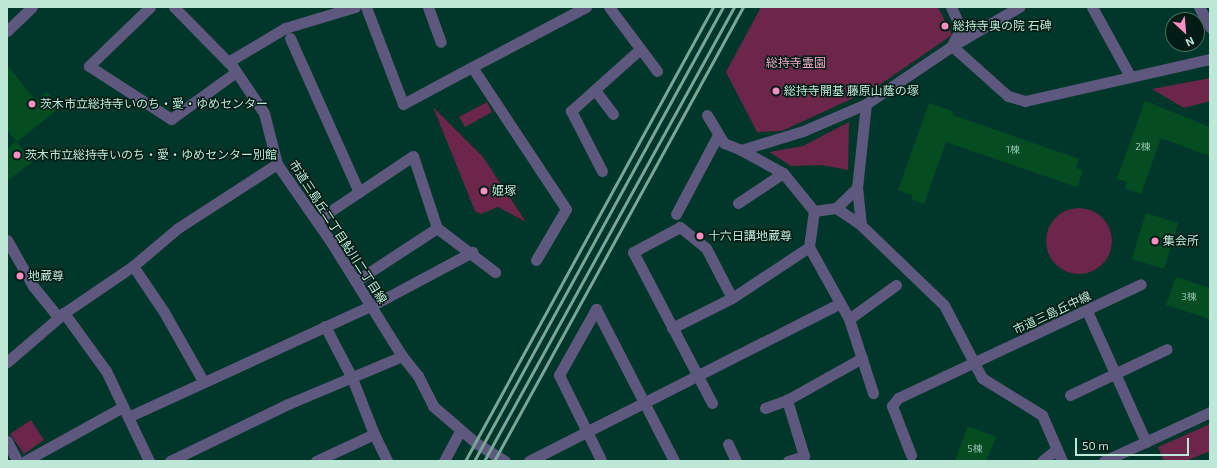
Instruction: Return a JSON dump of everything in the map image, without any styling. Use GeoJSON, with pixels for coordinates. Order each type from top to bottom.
{"type":"FeatureCollection","features":[{"type":"Feature","properties":{"kind":"street"},"geometry":{"type":"LineString","coordinates":[[7,31],[32,7]]}},
{"type":"Feature","properties":{"kind":"street"},"geometry":{"type":"LineString","coordinates":[[150,7],[89,66],[171,119],[236,72]]}},
{"type":"Feature","properties":{"kind":"street","name":"市道三島丘二丁目鮎川二丁目線"},"geometry":{"type":"LineString","coordinates":[[174,7],[228,62],[264,113],[277,164],[317,220],[402,356],[418,376],[432,406],[460,431],[506,461]]}},
{"type":"Feature","properties":{"kind":"street"},"geometry":{"type":"LineString","coordinates":[[228,62],[285,28],[355,7]]}},
{"type":"Feature","properties":{"kind":"street"},"geometry":{"type":"LineString","coordinates":[[366,7],[403,104],[586,7]]}},
{"type":"Feature","properties":{"kind":"street"},"geometry":{"type":"LineString","coordinates":[[428,7],[441,42]]}},
{"type":"Feature","properties":{"kind":"street"},"geometry":{"type":"LineString","coordinates":[[609,7],[638,50],[657,71]]}},
{"type":"Feature","properties":{"kind":"street"},"geometry":{"type":"LineString","coordinates":[[951,7],[961,28],[952,46]]}},
{"type":"Feature","properties":{"kind":"street"},"geometry":{"type":"LineString","coordinates":[[741,150],[803,131],[866,104],[952,46],[1019,7]]}},
{"type":"Feature","properties":{"kind":"street"},"geometry":{"type":"LineString","coordinates":[[1092,7],[1130,76]]}},
{"type":"Feature","properties":{"kind":"street"},"geometry":{"type":"LineString","coordinates":[[1199,7],[1210,27]]}},
{"type":"Feature","properties":{"kind":"street"},"geometry":{"type":"LineString","coordinates":[[290,38],[359,192]]}},
{"type":"Feature","properties":{"kind":"street"},"geometry":{"type":"LineString","coordinates":[[952,46],[1008,96],[1025,101],[1210,59]]}},
{"type":"Feature","properties":{"kind":"street"},"geometry":{"type":"LineString","coordinates":[[602,171],[571,111],[638,50]]}},
{"type":"Feature","properties":{"kind":"street"},"geometry":{"type":"LineString","coordinates":[[472,67],[566,209],[536,260]]}},
{"type":"Feature","properties":{"kind":"street"},"geometry":{"type":"LineString","coordinates":[[595,90],[613,114]]}},
{"type":"Feature","properties":{"kind":"street"},"geometry":{"type":"LineString","coordinates":[[860,225],[856,188],[866,104]]}},
{"type":"Feature","properties":{"kind":"street"},"geometry":{"type":"LineString","coordinates":[[707,115],[718,135],[724,142],[783,173],[814,211],[809,247],[839,304],[849,319],[873,393]]}},
{"type":"Feature","properties":{"kind":"street"},"geometry":{"type":"LineString","coordinates":[[676,214],[718,135]]}},
{"type":"Feature","properties":{"kind":"street"},"geometry":{"type":"LineString","coordinates":[[317,220],[412,156],[437,228],[472,252],[495,272]]}},
{"type":"Feature","properties":{"kind":"street"},"geometry":{"type":"LineString","coordinates":[[7,362],[61,315],[133,266],[178,228],[277,164]]}},
{"type":"Feature","properties":{"kind":"street"},"geometry":{"type":"LineString","coordinates":[[738,203],[783,173]]}},
{"type":"Feature","properties":{"kind":"street"},"geometry":{"type":"LineString","coordinates":[[814,211],[836,208],[856,188]]}},
{"type":"Feature","properties":{"kind":"street"},"geometry":{"type":"LineString","coordinates":[[836,208],[860,225],[944,305],[972,363],[982,378],[1042,415],[1062,461]]}},
{"type":"Feature","properties":{"kind":"street"},"geometry":{"type":"LineString","coordinates":[[712,403],[633,252],[680,227],[706,248],[732,298]]}},
{"type":"Feature","properties":{"kind":"street"},"geometry":{"type":"LineString","coordinates":[[356,281],[437,228]]}},
{"type":"Feature","properties":{"kind":"street"},"geometry":{"type":"LineString","coordinates":[[7,240],[33,286],[61,315],[106,371],[149,461]]}},
{"type":"Feature","properties":{"kind":"street"},"geometry":{"type":"LineString","coordinates":[[672,328],[732,298],[809,247]]}},
{"type":"Feature","properties":{"kind":"street"},"geometry":{"type":"LineString","coordinates":[[26,461],[125,412],[203,381],[371,306],[472,252]]}},
{"type":"Feature","properties":{"kind":"street"},"geometry":{"type":"LineString","coordinates":[[133,266],[164,312],[203,381]]}},
{"type":"Feature","properties":{"kind":"street","name":"市道三島丘中線"},"geometry":{"type":"LineString","coordinates":[[911,455],[892,406],[898,398],[1087,311],[1141,284]]}},
{"type":"Feature","properties":{"kind":"street"},"geometry":{"type":"LineString","coordinates":[[849,319],[896,285]]}},
{"type":"Feature","properties":{"kind":"street"},"geometry":{"type":"LineString","coordinates":[[529,461],[839,304]]}},
{"type":"Feature","properties":{"kind":"street"},"geometry":{"type":"LineString","coordinates":[[601,460],[559,375],[596,309],[674,461]]}},
{"type":"Feature","properties":{"kind":"street"},"geometry":{"type":"LineString","coordinates":[[1087,311],[1146,442]]}},
{"type":"Feature","properties":{"kind":"street"},"geometry":{"type":"LineString","coordinates":[[325,326],[352,378],[374,434],[387,461]]}},
{"type":"Feature","properties":{"kind":"street"},"geometry":{"type":"LineString","coordinates":[[1070,395],[1167,349]]}},
{"type":"Feature","properties":{"kind":"street"},"geometry":{"type":"LineString","coordinates":[[170,461],[288,404],[402,356]]}},
{"type":"Feature","properties":{"kind":"street"},"geometry":{"type":"LineString","coordinates":[[765,408],[787,400],[862,358]]}},
{"type":"Feature","properties":{"kind":"street"},"geometry":{"type":"LineString","coordinates":[[787,400],[804,456],[788,461]]}},
{"type":"Feature","properties":{"kind":"street"},"geometry":{"type":"LineString","coordinates":[[1104,461],[1210,412]]}},
{"type":"Feature","properties":{"kind":"street"},"geometry":{"type":"LineString","coordinates":[[444,461],[460,431]]}},
{"type":"Feature","properties":{"kind":"street"},"geometry":{"type":"LineString","coordinates":[[316,461],[374,434]]}},
{"type":"Feature","properties":{"kind":"street"},"geometry":{"type":"LineString","coordinates":[[7,441],[17,461]]}},
{"type":"Feature","properties":{"kind":"street"},"geometry":{"type":"LineString","coordinates":[[728,444],[736,461]]}},
{"type":"Feature","properties":{"kind":"street"},"geometry":{"type":"LineString","coordinates":[[1042,461],[1057,449]]}},
{"type":"Feature","properties":{"kind":"green space","name":"総持寺霊園"},"geometry":{"type":"Polygon","coordinates":[[[761,7],[938,7],[952,35],[875,88],[782,131],[757,132],[726,72],[761,7]]]}},
{"type":"Feature","properties":{"kind":"green space"},"geometry":{"type":"Polygon","coordinates":[[[1210,78],[1210,101],[1184,108],[1152,89],[1210,78]]]}},
{"type":"Feature","properties":{"kind":"green space"},"geometry":{"type":"Polygon","coordinates":[[[487,102],[492,112],[465,127],[459,117],[487,102]]]}},
{"type":"Feature","properties":{"kind":"green space"},"geometry":{"type":"Polygon","coordinates":[[[433,107],[483,157],[526,222],[498,207],[481,214],[475,211],[433,107]]]}},
{"type":"Feature","properties":{"kind":"green space"},"geometry":{"type":"Polygon","coordinates":[[[849,122],[848,170],[821,165],[791,166],[769,152],[803,146],[849,122]]]}},
{"type":"Feature","properties":{"kind":"green space"},"geometry":{"type":"Polygon","coordinates":[[[1079,208],[1092,210],[1102,218],[1110,228],[1112,241],[1110,254],[1102,264],[1092,272],[1079,274],[1066,272],[1056,264],[1048,254],[1046,241],[1048,228],[1056,218],[1066,210],[1079,208]]]}},
{"type":"Feature","properties":{"kind":"green space"},"geometry":{"type":"Polygon","coordinates":[[[31,420],[44,440],[24,454],[10,434],[31,420]]]}},
{"type":"Feature","properties":{"kind":"green space"},"geometry":{"type":"Polygon","coordinates":[[[1210,424],[1210,451],[1186,461],[1164,461],[1158,447],[1210,424]]]}},
{"type":"Feature","properties":{"kind":"building","name":"茨木市立総持寺いのち・愛・ゆめセンター"},"geometry":{"type":"Polygon","coordinates":[[[7,65],[36,101],[47,92],[59,108],[17,142],[7,130],[7,65]]]}},
{"type":"Feature","properties":{"kind":"building"},"geometry":{"type":"Polygon","coordinates":[[[1145,101],[1210,127],[1210,156],[1161,138],[1141,194],[1125,188],[1127,182],[1117,179],[1145,101]]]}},
{"type":"Feature","properties":{"kind":"building"},"geometry":{"type":"Polygon","coordinates":[[[929,103],[954,112],[953,115],[1079,159],[1076,168],[1083,171],[1077,187],[946,142],[924,204],[912,200],[912,195],[898,190],[929,103]]]}},
{"type":"Feature","properties":{"kind":"building","name":"茨木市立総持寺いのち・愛・ゆめセンター別館"},"geometry":{"type":"Polygon","coordinates":[[[16,141],[32,162],[7,181],[7,149],[16,141]]]}},
{"type":"Feature","properties":{"kind":"building","name":"集会所"},"geometry":{"type":"Polygon","coordinates":[[[1146,213],[1178,223],[1164,269],[1132,259],[1146,213]]]}},
{"type":"Feature","properties":{"kind":"building"},"geometry":{"type":"Polygon","coordinates":[[[1176,277],[1210,288],[1210,319],[1166,305],[1176,277]]]}},
{"type":"Feature","properties":{"kind":"building"},"geometry":{"type":"Polygon","coordinates":[[[968,426],[996,437],[986,461],[955,461],[968,426]]]}},
{"type":"Feature","properties":{"kind":"railway"},"geometry":{"type":"LineString","coordinates":[[465,461],[713,7]]}},
{"type":"Feature","properties":{"kind":"railway"},"geometry":{"type":"LineString","coordinates":[[474,461],[723,7]]}},
{"type":"Feature","properties":{"kind":"railway"},"geometry":{"type":"LineString","coordinates":[[484,461],[734,7]]}},
{"type":"Feature","properties":{"kind":"railway"},"geometry":{"type":"LineString","coordinates":[[494,461],[743,7]]}},
{"type":"Feature","properties":{"kind":"place","name":"総持寺奥の院 石碑"},"geometry":{"type":"Point","coordinates":[945,26]}},
{"type":"Feature","properties":{"kind":"place","name":"総持寺開基 藤原山蔭の塚"},"geometry":{"type":"Point","coordinates":[776,91]}},
{"type":"Feature","properties":{"kind":"place","name":"茨木市立総持寺いのち・愛・ゆめセンター"},"geometry":{"type":"Point","coordinates":[32,104]}},
{"type":"Feature","properties":{"kind":"place","name":"茨木市立総持寺いのち・愛・ゆめセンター別館"},"geometry":{"type":"Point","coordinates":[17,155]}},
{"type":"Feature","properties":{"kind":"place","name":"姫塚"},"geometry":{"type":"Point","coordinates":[484,191]}},
{"type":"Feature","properties":{"kind":"place","name":"十六日講地蔵尊"},"geometry":{"type":"Point","coordinates":[700,236]}},
{"type":"Feature","properties":{"kind":"place","name":"集会所"},"geometry":{"type":"Point","coordinates":[1155,241]}},
{"type":"Feature","properties":{"kind":"place","name":"地蔵尊"},"geometry":{"type":"Point","coordinates":[20,276]}}]}
